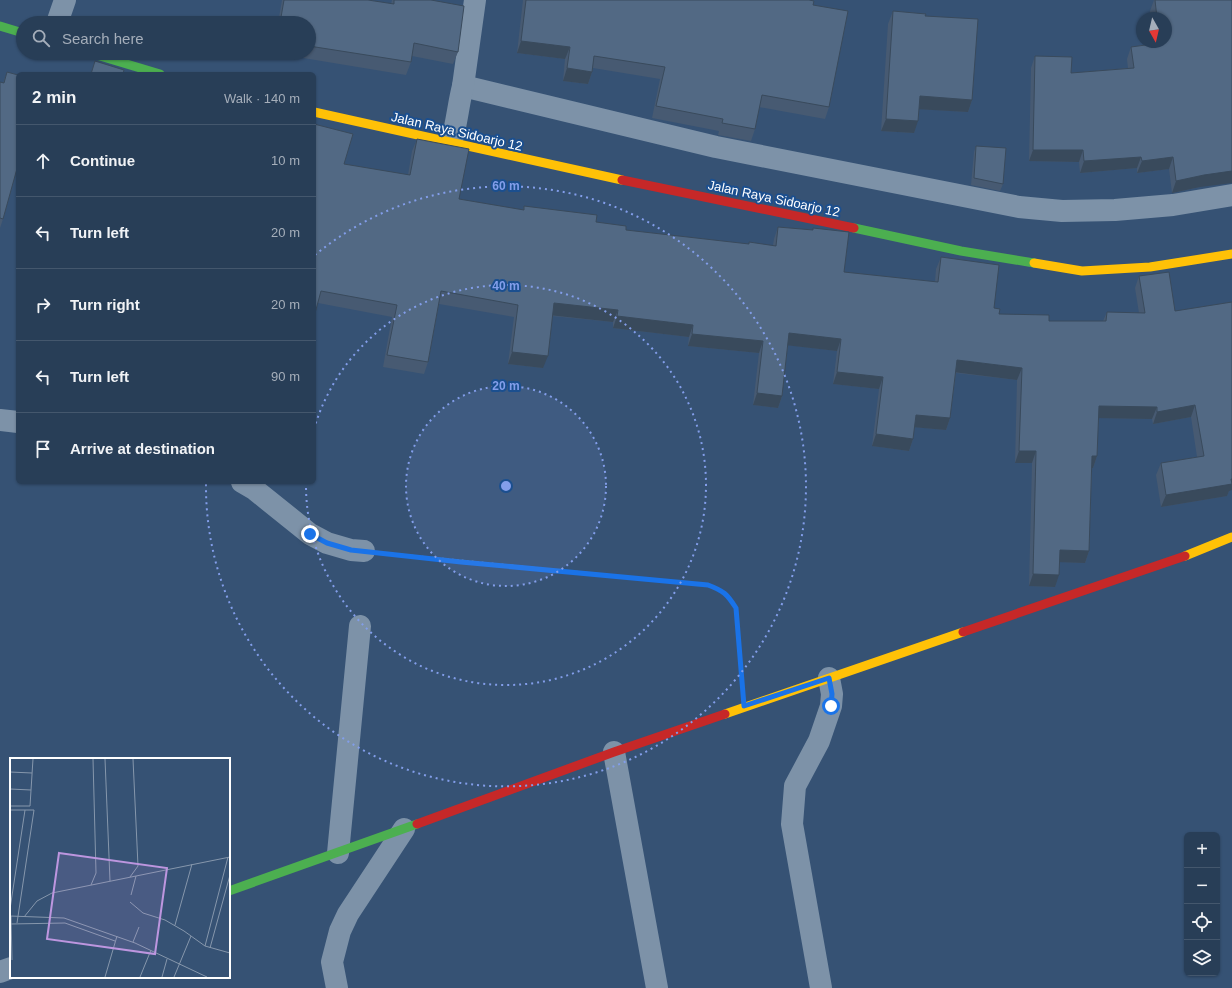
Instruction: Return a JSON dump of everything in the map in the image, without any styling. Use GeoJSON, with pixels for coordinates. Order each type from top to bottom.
{"type":"FeatureCollection","features":[{"type":"Feature","properties":{"kind":"street"},"geometry":{"type":"LineString","coordinates":[[60,16],[66,0]]}},
{"type":"Feature","properties":{"kind":"street"},"geometry":{"type":"LineString","coordinates":[[453,136],[475,0]]}},
{"type":"Feature","properties":{"kind":"street"},"geometry":{"type":"LineString","coordinates":[[0,26],[16,31]]}},
{"type":"Feature","properties":{"kind":"street"},"geometry":{"type":"LineString","coordinates":[[113,60],[153,72]]}},
{"type":"Feature","properties":{"kind":"street"},"geometry":{"type":"LineString","coordinates":[[461,92],[716,147],[1019,207],[1062,211],[1114,210],[1173,205],[1232,194]]}},
{"type":"Feature","properties":{"kind":"street","name":"Jalan Raya Sidoarjo 12"},"geometry":{"type":"LineString","coordinates":[[316,112],[453,136],[962,251],[1082,270],[1150,267],[1232,254]]}},
{"type":"Feature","properties":{"kind":"street"},"geometry":{"type":"LineString","coordinates":[[0,420],[16,422]]}},
{"type":"Feature","properties":{"kind":"street"},"geometry":{"type":"LineString","coordinates":[[245,484],[254,489],[310,534],[327,543],[351,550],[364,551]]}},
{"type":"Feature","properties":{"kind":"street"},"geometry":{"type":"LineString","coordinates":[[230,891],[744,706],[1119,579],[1199,551],[1232,537]]}},
{"type":"Feature","properties":{"kind":"street"},"geometry":{"type":"LineString","coordinates":[[338,853],[360,626]]}},
{"type":"Feature","properties":{"kind":"street"},"geometry":{"type":"LineString","coordinates":[[821,988],[792,824],[795,786],[818,741],[831,706],[832,694],[829,678]]}},
{"type":"Feature","properties":{"kind":"street"},"geometry":{"type":"LineString","coordinates":[[614,752],[657,988]]}},
{"type":"Feature","properties":{"kind":"street"},"geometry":{"type":"LineString","coordinates":[[337,988],[332,962],[340,930],[348,914],[404,829]]}},
{"type":"Feature","properties":{"kind":"street"},"geometry":{"type":"LineString","coordinates":[[0,972],[10,968]]}},
{"type":"Feature","properties":{"kind":"path"},"geometry":{"type":"LineString","coordinates":[[364,551],[708,585],[722,590],[736,608],[744,706]]}},
{"type":"Feature","properties":{"kind":"building"},"geometry":{"type":"Polygon","coordinates":[[[284,0],[368,0],[394,4],[394,0],[431,0],[464,6],[458,52],[414,43],[411,62],[316,47],[316,16],[281,16],[284,0]]]}},
{"type":"Feature","properties":{"kind":"building"},"geometry":{"type":"Polygon","coordinates":[[[526,0],[809,0],[814,1],[813,5],[848,11],[829,107],[762,95],[755,129],[722,123],[723,119],[656,106],[665,67],[594,56],[592,72],[567,68],[570,47],[521,41],[526,0]]]}},
{"type":"Feature","properties":{"kind":"building"},"geometry":{"type":"Polygon","coordinates":[[[1155,0],[1232,0],[1232,171],[1176,181],[1173,157],[1142,161],[1141,157],[1084,161],[1083,150],[1033,150],[1035,56],[1072,57],[1071,73],[1134,68],[1131,47],[1172,48],[1172,12],[1156,12],[1155,0]]]}},
{"type":"Feature","properties":{"kind":"building"},"geometry":{"type":"Polygon","coordinates":[[[893,11],[926,14],[925,16],[978,19],[972,100],[920,96],[918,121],[886,119],[893,11]]]}},
{"type":"Feature","properties":{"kind":"building"},"geometry":{"type":"Polygon","coordinates":[[[95,61],[124,70],[124,72],[92,72],[95,61]]]}},
{"type":"Feature","properties":{"kind":"building"},"geometry":{"type":"Polygon","coordinates":[[[7,72],[16,74],[16,172],[3,219],[0,218],[0,82],[4,83],[7,72]]]}},
{"type":"Feature","properties":{"kind":"building"},"geometry":{"type":"Polygon","coordinates":[[[316,125],[353,134],[344,164],[410,175],[417,139],[469,149],[459,199],[524,210],[524,206],[597,215],[596,222],[626,226],[626,230],[749,244],[749,242],[776,246],[778,227],[813,230],[813,228],[849,232],[844,272],[938,282],[941,257],[999,265],[994,308],[1000,309],[999,314],[1049,315],[1049,321],[1106,321],[1107,312],[1145,313],[1139,276],[1169,272],[1175,311],[1232,302],[1232,484],[1166,495],[1161,463],[1204,456],[1195,405],[1157,412],[1157,407],[1099,406],[1097,456],[1092,456],[1089,551],[1060,550],[1059,575],[1033,574],[1036,451],[1019,451],[1022,368],[957,360],[950,418],[916,415],[913,439],[876,434],[883,377],[837,372],[841,339],[789,333],[782,396],[757,393],[763,341],[692,334],[693,325],[617,316],[618,310],[554,303],[548,356],[512,352],[518,305],[441,291],[428,362],[387,355],[397,305],[321,291],[316,310],[316,125]]]}},
{"type":"Feature","properties":{"kind":"building"},"geometry":{"type":"Polygon","coordinates":[[[976,146],[1006,148],[1003,184],[974,178],[976,146]]]}},
{"type":"Feature","properties":{"kind":"traffic: fast"},"geometry":{"type":"LineString","coordinates":[[0,26],[16,31]]}},
{"type":"Feature","properties":{"kind":"traffic: fast"},"geometry":{"type":"LineString","coordinates":[[113,60],[153,72]]}},
{"type":"Feature","properties":{"kind":"traffic: fast"},"geometry":{"type":"LineString","coordinates":[[854,228],[961,251],[1034,263]]}},
{"type":"Feature","properties":{"kind":"traffic: fast"},"geometry":{"type":"LineString","coordinates":[[230,891],[417,824]]}},
{"type":"Feature","properties":{"kind":"traffic: slow"},"geometry":{"type":"LineString","coordinates":[[316,112],[622,180]]}},
{"type":"Feature","properties":{"kind":"traffic: slow"},"geometry":{"type":"LineString","coordinates":[[1034,263],[1082,271],[1150,267],[1232,254]]}},
{"type":"Feature","properties":{"kind":"traffic: slow"},"geometry":{"type":"LineString","coordinates":[[1185,556],[1232,537]]}},
{"type":"Feature","properties":{"kind":"traffic: slow"},"geometry":{"type":"LineString","coordinates":[[725,714],[963,632]]}},
{"type":"Feature","properties":{"kind":"traffic: jam"},"geometry":{"type":"LineString","coordinates":[[622,180],[854,228]]}},
{"type":"Feature","properties":{"kind":"traffic: jam"},"geometry":{"type":"LineString","coordinates":[[963,632],[1185,556]]}},
{"type":"Feature","properties":{"kind":"traffic: jam"},"geometry":{"type":"LineString","coordinates":[[417,824],[614,752],[725,714]]}},
{"type":"Feature","properties":{"kind":"route"},"geometry":{"type":"LineString","coordinates":[[310,534],[327,543],[351,550],[461,562],[708,585],[722,590],[736,608],[744,706],[829,678],[832,694],[831,706]]}}]}
